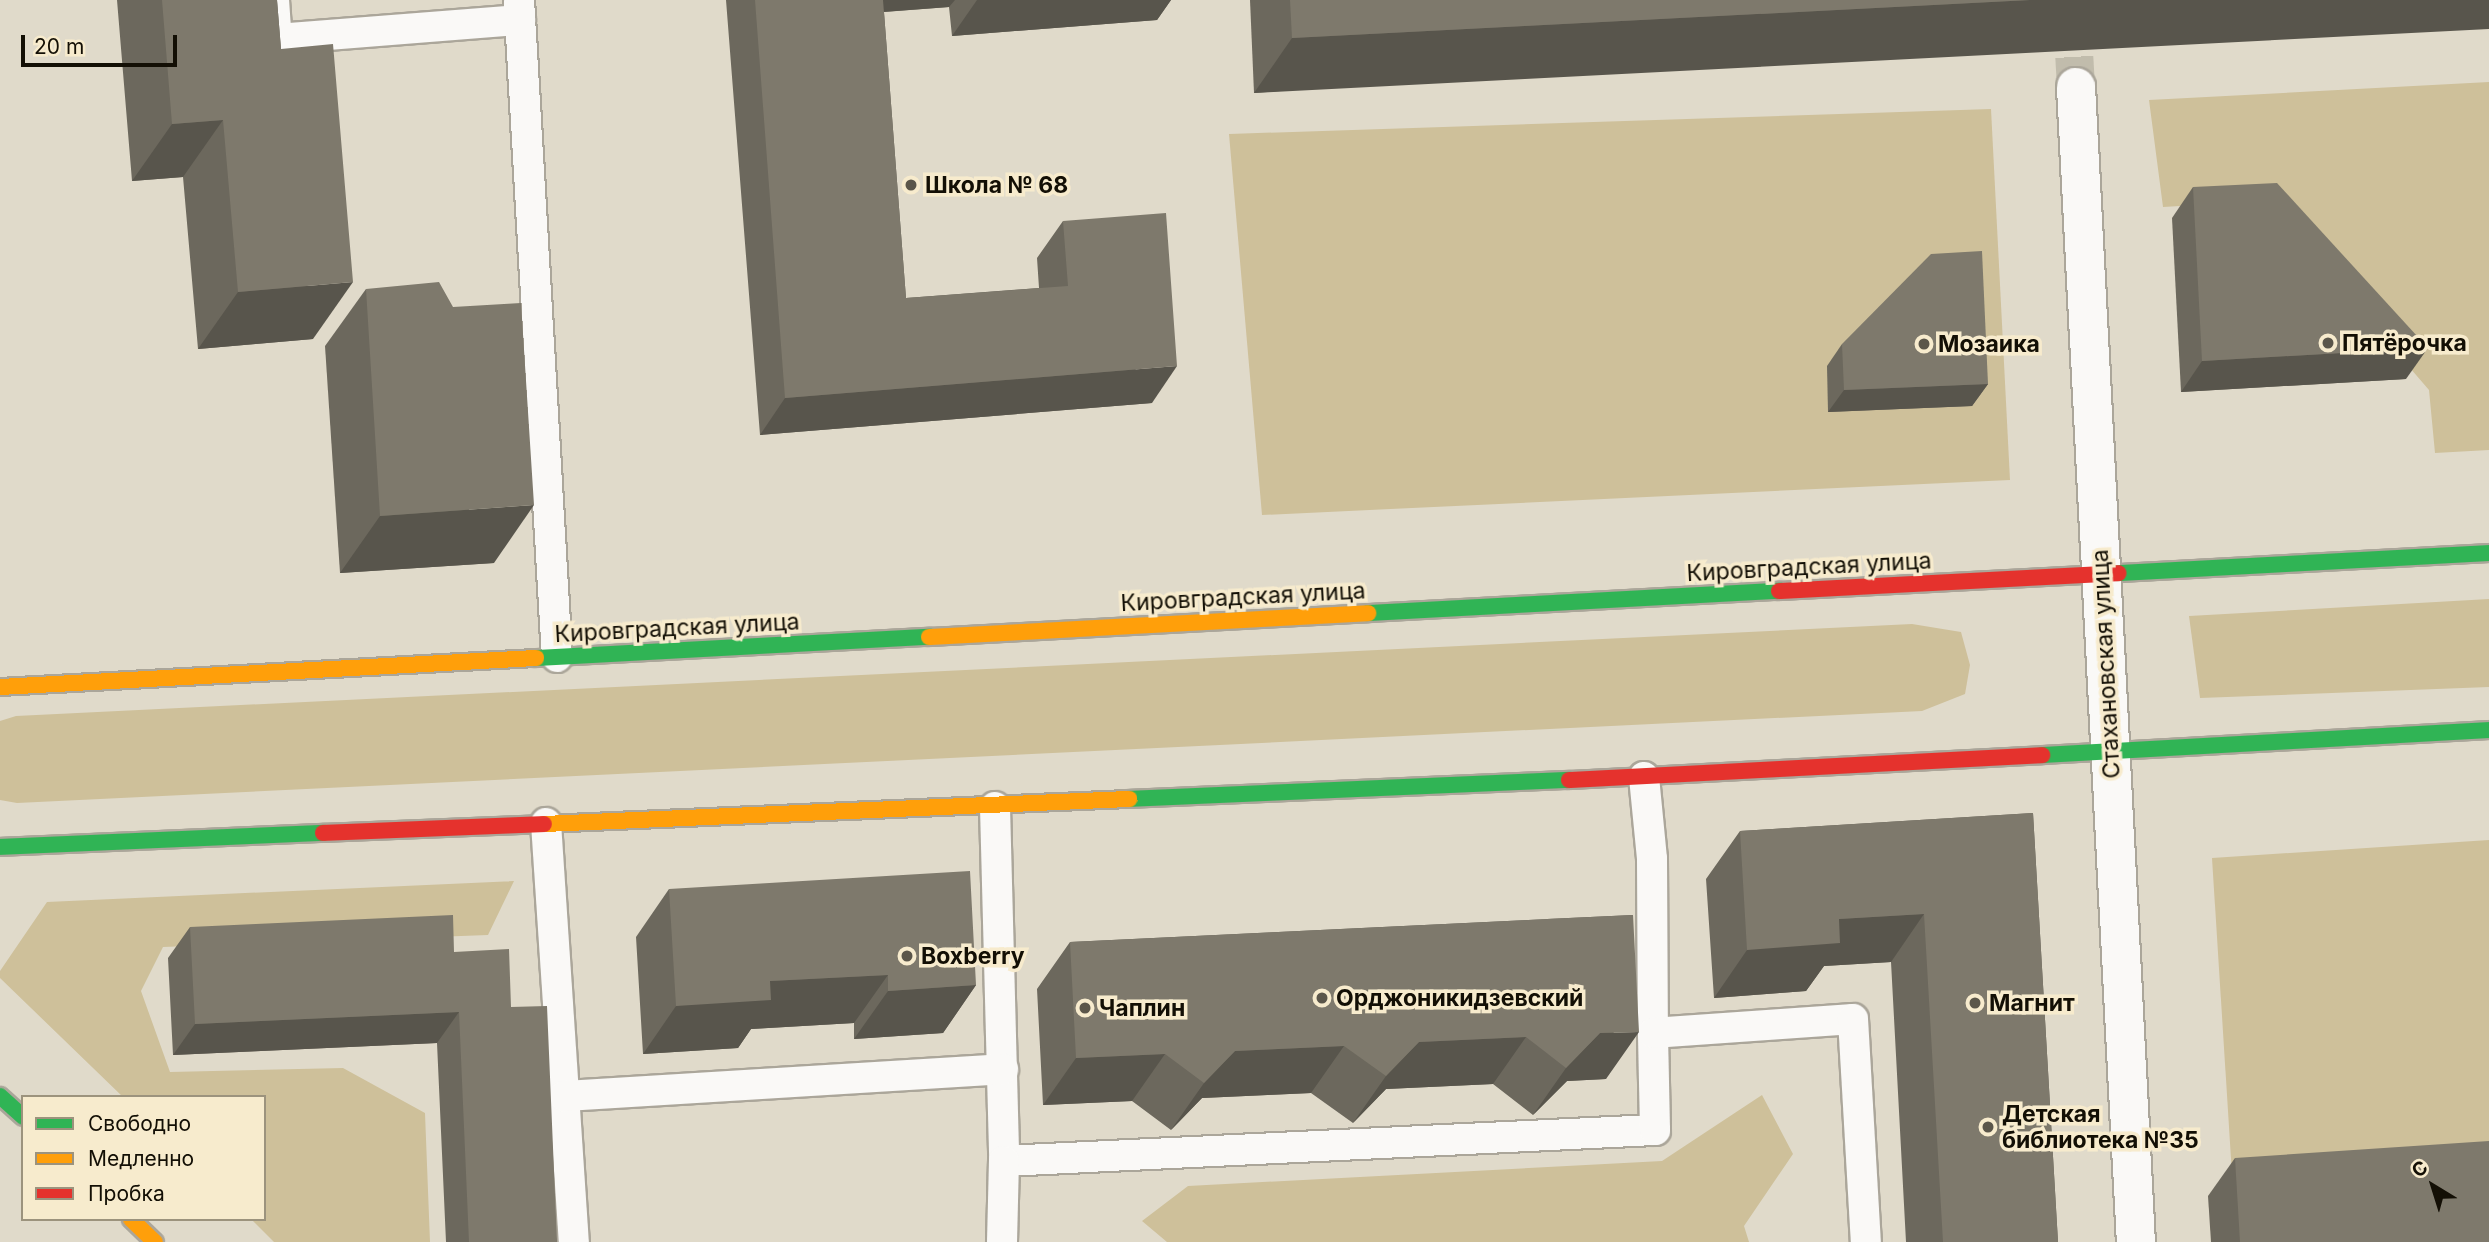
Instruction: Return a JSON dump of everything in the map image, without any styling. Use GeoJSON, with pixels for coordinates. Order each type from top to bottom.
{"type":"FeatureCollection","features":[{"type":"Feature","properties":{"kind":"main road","name":"Кировградская улица"},"geometry":{"type":"LineString","coordinates":[[0,687],[2489,553]]}},
{"type":"Feature","properties":{"kind":"main road"},"geometry":{"type":"LineString","coordinates":[[0,847],[995,807],[1644,777],[2489,730]]}},
{"type":"Feature","properties":{"kind":"main road"},"geometry":{"type":"LineString","coordinates":[[0,1096],[21,1115]]}},
{"type":"Feature","properties":{"kind":"main road"},"geometry":{"type":"LineString","coordinates":[[133,1221],[155,1242]]}},
{"type":"Feature","properties":{"kind":"street","name":"Стахановская улица"},"geometry":{"type":"LineString","coordinates":[[2076,87],[2136,1242]]}},
{"type":"Feature","properties":{"kind":"lane"},"geometry":{"type":"LineString","coordinates":[[274,0],[277,39],[520,10],[557,657]]}},
{"type":"Feature","properties":{"kind":"lane"},"geometry":{"type":"LineString","coordinates":[[1004,1161],[1655,1130],[1651,859],[1644,777]]}},
{"type":"Feature","properties":{"kind":"lane"},"geometry":{"type":"LineString","coordinates":[[995,807],[1003,1069],[1002,1242]]}},
{"type":"Feature","properties":{"kind":"lane"},"geometry":{"type":"LineString","coordinates":[[546,823],[574,1242]]}},
{"type":"Feature","properties":{"kind":"lane"},"geometry":{"type":"LineString","coordinates":[[1653,1033],[1853,1019],[1867,1242]]}},
{"type":"Feature","properties":{"kind":"lane"},"geometry":{"type":"LineString","coordinates":[[564,1096],[1003,1069]]}},
{"type":"Feature","properties":{"kind":"shaded area"},"geometry":{"type":"Polygon","coordinates":[[[2489,82],[2489,450],[2435,453],[2429,390],[2266,201],[2163,207],[2149,100],[2489,82]]]}},
{"type":"Feature","properties":{"kind":"shaded area"},"geometry":{"type":"Polygon","coordinates":[[[1991,109],[2010,480],[1262,515],[1229,134],[1991,109]]]}},
{"type":"Feature","properties":{"kind":"shaded area"},"geometry":{"type":"Polygon","coordinates":[[[2489,599],[2489,687],[2200,698],[2189,616],[2489,599]]]}},
{"type":"Feature","properties":{"kind":"shaded area"},"geometry":{"type":"Polygon","coordinates":[[[1912,624],[1961,632],[1970,665],[1965,694],[1922,711],[17,803],[0,800],[0,721],[16,716],[1912,624]]]}},
{"type":"Feature","properties":{"kind":"shaded area"},"geometry":{"type":"Polygon","coordinates":[[[2489,840],[2489,1173],[2233,1190],[2212,858],[2489,840]]]}},
{"type":"Feature","properties":{"kind":"shaded area"},"geometry":{"type":"Polygon","coordinates":[[[514,881],[488,935],[163,947],[141,991],[170,1072],[343,1068],[425,1113],[430,1242],[274,1242],[253,1221],[266,1221],[266,1095],[121,1095],[0,978],[0,971],[47,902],[514,881]]]}},
{"type":"Feature","properties":{"kind":"shaded area"},"geometry":{"type":"Polygon","coordinates":[[[1762,1095],[1793,1154],[1744,1226],[1749,1242],[1167,1242],[1142,1221],[1188,1186],[1662,1161],[1762,1095]]]}},
{"type":"Feature","properties":{"kind":"building"},"geometry":{"type":"Polygon","coordinates":[[[162,0],[277,0],[281,49],[333,44],[353,282],[238,292],[223,120],[172,124],[162,0]]]}},
{"type":"Feature","properties":{"kind":"building"},"geometry":{"type":"Polygon","coordinates":[[[755,0],[883,0],[906,298],[1068,286],[1063,221],[1166,213],[1177,366],[785,398],[755,0]]]}},
{"type":"Feature","properties":{"kind":"building"},"geometry":{"type":"Polygon","coordinates":[[[1290,0],[2030,0],[1292,38],[1290,0]]]}},
{"type":"Feature","properties":{"kind":"building"},"geometry":{"type":"Polygon","coordinates":[[[2277,183],[2428,348],[2202,361],[2193,187],[2277,183]]]}},
{"type":"Feature","properties":{"kind":"building"},"geometry":{"type":"Polygon","coordinates":[[[1982,251],[1988,384],[1844,390],[1842,344],[1931,254],[1982,251]]]}},
{"type":"Feature","properties":{"kind":"building"},"geometry":{"type":"Polygon","coordinates":[[[439,282],[453,307],[521,303],[534,505],[380,516],[366,289],[439,282]]]}},
{"type":"Feature","properties":{"kind":"building"},"geometry":{"type":"Polygon","coordinates":[[[2033,813],[2058,1242],[1943,1242],[1924,914],[1839,919],[1840,943],[1747,950],[1740,831],[2033,813]]]}},
{"type":"Feature","properties":{"kind":"building"},"geometry":{"type":"Polygon","coordinates":[[[970,871],[976,985],[888,991],[888,975],[770,981],[771,1000],[676,1006],[669,889],[970,871]]]}},
{"type":"Feature","properties":{"kind":"building"},"geometry":{"type":"Polygon","coordinates":[[[453,915],[454,952],[509,949],[511,1007],[547,1006],[557,1242],[469,1242],[459,1012],[195,1024],[190,927],[453,915]]]}},
{"type":"Feature","properties":{"kind":"building"},"geometry":{"type":"Polygon","coordinates":[[[1633,915],[1639,1032],[1600,1033],[1566,1068],[1526,1037],[1419,1042],[1386,1076],[1344,1046],[1235,1051],[1204,1083],[1165,1054],[1076,1058],[1070,942],[1633,915]]]}},
{"type":"Feature","properties":{"kind":"building"},"geometry":{"type":"Polygon","coordinates":[[[2489,1141],[2489,1242],[2240,1242],[2235,1158],[2489,1141]]]}},
{"type":"Feature","properties":{"kind":"tunnel"},"geometry":{"type":"LineString","coordinates":[[2071,0],[2076,87]]}},
{"type":"Feature","properties":{"kind":"traffic: fast"},"geometry":{"type":"LineString","coordinates":[[2119,573],[2489,553]]}},
{"type":"Feature","properties":{"kind":"traffic: fast"},"geometry":{"type":"LineString","coordinates":[[1368,613],[1779,591]]}},
{"type":"Feature","properties":{"kind":"traffic: fast"},"geometry":{"type":"LineString","coordinates":[[536,658],[929,637]]}},
{"type":"Feature","properties":{"kind":"traffic: fast"},"geometry":{"type":"LineString","coordinates":[[2042,755],[2489,730]]}},
{"type":"Feature","properties":{"kind":"traffic: fast"},"geometry":{"type":"LineString","coordinates":[[1129,799],[1569,780]]}},
{"type":"Feature","properties":{"kind":"traffic: fast"},"geometry":{"type":"LineString","coordinates":[[0,847],[323,833]]}},
{"type":"Feature","properties":{"kind":"traffic: fast"},"geometry":{"type":"LineString","coordinates":[[0,1096],[21,1115]]}},
{"type":"Feature","properties":{"kind":"traffic: slow"},"geometry":{"type":"LineString","coordinates":[[929,637],[1368,613]]}},
{"type":"Feature","properties":{"kind":"traffic: slow"},"geometry":{"type":"LineString","coordinates":[[0,687],[536,658]]}},
{"type":"Feature","properties":{"kind":"traffic: slow"},"geometry":{"type":"LineString","coordinates":[[544,824],[1129,799]]}},
{"type":"Feature","properties":{"kind":"traffic: slow"},"geometry":{"type":"LineString","coordinates":[[133,1221],[155,1242]]}},
{"type":"Feature","properties":{"kind":"traffic: jam"},"geometry":{"type":"LineString","coordinates":[[1779,591],[2119,573]]}},
{"type":"Feature","properties":{"kind":"traffic: jam"},"geometry":{"type":"LineString","coordinates":[[1569,780],[2042,755]]}},
{"type":"Feature","properties":{"kind":"traffic: jam"},"geometry":{"type":"LineString","coordinates":[[323,833],[544,824]]}},
{"type":"Feature","properties":{"kind":"place","name":"Школа № 68"},"geometry":{"type":"Point","coordinates":[911,185]}},
{"type":"Feature","properties":{"kind":"place","name":"Пятёрочка"},"geometry":{"type":"Point","coordinates":[2328,343]}},
{"type":"Feature","properties":{"kind":"place","name":"Мозаика"},"geometry":{"type":"Point","coordinates":[1924,344]}},
{"type":"Feature","properties":{"kind":"place","name":"Boxberry"},"geometry":{"type":"Point","coordinates":[907,956]}},
{"type":"Feature","properties":{"kind":"place","name":"Орджоникидзевский"},"geometry":{"type":"Point","coordinates":[1322,998]}},
{"type":"Feature","properties":{"kind":"place","name":"Магнит"},"geometry":{"type":"Point","coordinates":[1975,1003]}},
{"type":"Feature","properties":{"kind":"place","name":"Чаплин"},"geometry":{"type":"Point","coordinates":[1085,1008]}},
{"type":"Feature","properties":{"kind":"place","name":"Детская библиотека №35"},"geometry":{"type":"Point","coordinates":[1988,1127]}}]}
